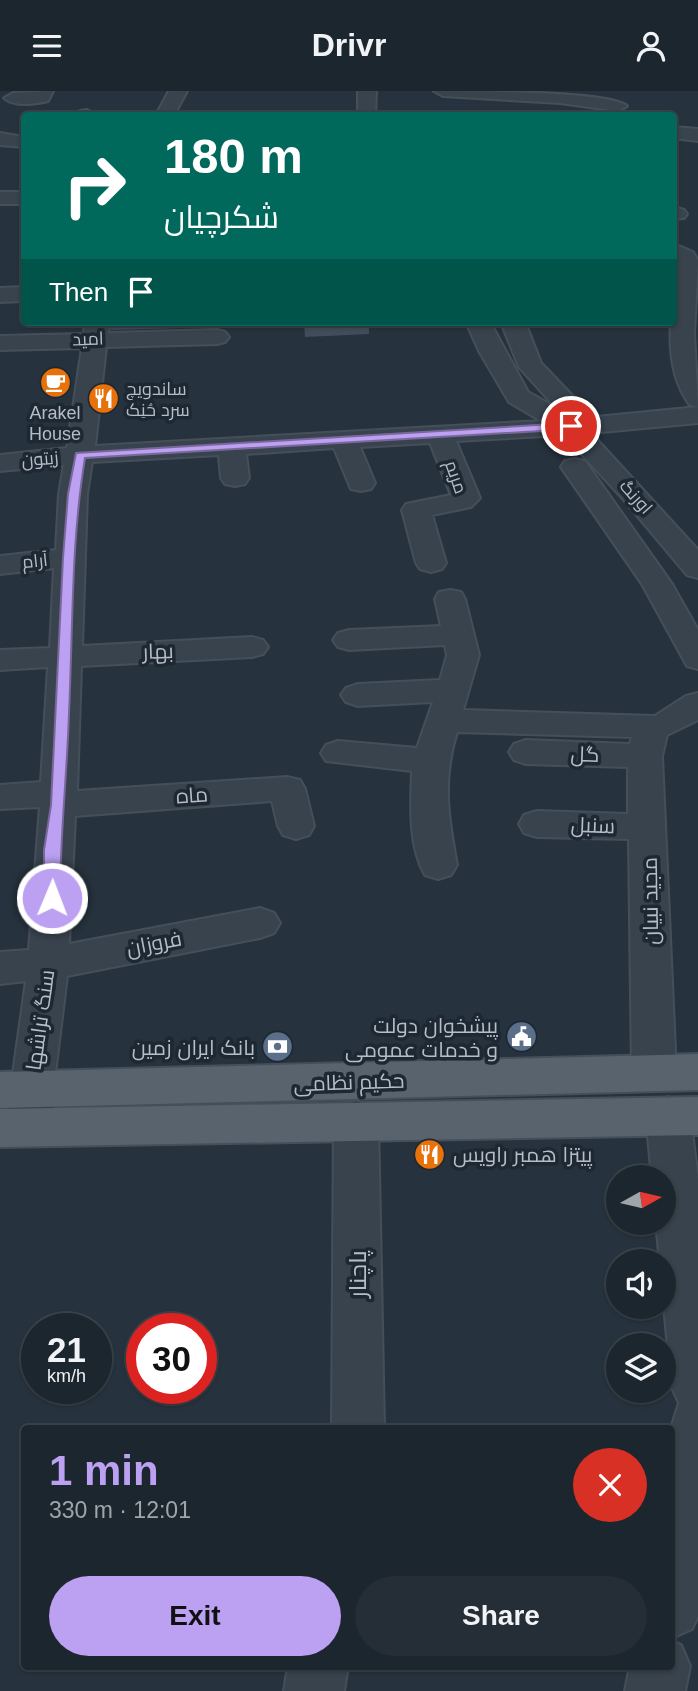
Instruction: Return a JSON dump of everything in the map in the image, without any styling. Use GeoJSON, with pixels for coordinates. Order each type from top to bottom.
{"type":"FeatureCollection","features":[{"type":"Feature","properties":{"kind":"main road","name":"حکیم نظامی"},"geometry":{"type":"LineString","coordinates":[[15,1109],[356,1120],[673,1102],[698,1072]]}},
{"type":"Feature","properties":{"kind":"main road","name":"حکیم نظامی"},"geometry":{"type":"LineString","coordinates":[[15,1109],[673,1102]]}},
{"type":"Feature","properties":{"kind":"street"},"geometry":{"type":"LineString","coordinates":[[13,98],[43,97],[44,91]]}},
{"type":"Feature","properties":{"kind":"street"},"geometry":{"type":"LineString","coordinates":[[167,112],[178,91]]}},
{"type":"Feature","properties":{"kind":"street"},"geometry":{"type":"LineString","coordinates":[[367,91],[367,112]]}},
{"type":"Feature","properties":{"kind":"street"},"geometry":{"type":"LineString","coordinates":[[443,91],[561,94],[621,104]]}},
{"type":"Feature","properties":{"kind":"street"},"geometry":{"type":"LineString","coordinates":[[487,112],[490,93]]}},
{"type":"Feature","properties":{"kind":"street"},"geometry":{"type":"LineString","coordinates":[[677,133],[698,135]]}},
{"type":"Feature","properties":{"kind":"street"},"geometry":{"type":"LineString","coordinates":[[0,139],[21,142]]}},
{"type":"Feature","properties":{"kind":"street"},"geometry":{"type":"LineString","coordinates":[[0,155],[21,157]]}},
{"type":"Feature","properties":{"kind":"street"},"geometry":{"type":"LineString","coordinates":[[0,198],[21,198]]}},
{"type":"Feature","properties":{"kind":"street"},"geometry":{"type":"LineString","coordinates":[[687,260],[688,380],[698,398]]}},
{"type":"Feature","properties":{"kind":"street"},"geometry":{"type":"LineString","coordinates":[[0,295],[21,294]]}},
{"type":"Feature","properties":{"kind":"street"},"geometry":{"type":"LineString","coordinates":[[480,326],[518,397],[571,426],[575,413],[560,396],[543,383],[524,357],[514,326]]}},
{"type":"Feature","properties":{"kind":"street","name":"امید"},"geometry":{"type":"LineString","coordinates":[[0,343],[96,330],[217,337]]}},
{"type":"Feature","properties":{"kind":"street","name":"سنگ تراشها"},"geometry":{"type":"LineString","coordinates":[[15,1109],[48,964],[69,558],[74,494],[96,330]]}},
{"type":"Feature","properties":{"kind":"street","name":"زیتون"},"geometry":{"type":"LineString","coordinates":[[0,463],[80,455],[571,426],[698,415]]}},
{"type":"Feature","properties":{"kind":"street","name":"اورنگ"},"geometry":{"type":"LineString","coordinates":[[571,426],[634,493],[698,569]]}},
{"type":"Feature","properties":{"kind":"street","name":"مریم"},"geometry":{"type":"LineString","coordinates":[[431,563],[416,510],[466,498],[440,434]]}},
{"type":"Feature","properties":{"kind":"street"},"geometry":{"type":"LineString","coordinates":[[343,439],[361,483]]}},
{"type":"Feature","properties":{"kind":"street"},"geometry":{"type":"LineString","coordinates":[[232,446],[235,478]]}},
{"type":"Feature","properties":{"kind":"street"},"geometry":{"type":"LineString","coordinates":[[575,467],[657,584],[698,659]]}},
{"type":"Feature","properties":{"kind":"street","name":"آرام"},"geometry":{"type":"LineString","coordinates":[[0,565],[69,558]]}},
{"type":"Feature","properties":{"kind":"street"},"geometry":{"type":"LineString","coordinates":[[657,584],[698,581]]}},
{"type":"Feature","properties":{"kind":"street"},"geometry":{"type":"LineString","coordinates":[[438,865],[429,811],[430,761],[463,655],[450,599]]}},
{"type":"Feature","properties":{"kind":"street"},"geometry":{"type":"LineString","coordinates":[[349,640],[458,635]]}},
{"type":"Feature","properties":{"kind":"street","name":"بهار"},"geometry":{"type":"LineString","coordinates":[[0,660],[253,647]]}},
{"type":"Feature","properties":{"kind":"street"},"geometry":{"type":"LineString","coordinates":[[358,695],[624,724],[648,743],[670,723],[698,704]]}},
{"type":"Feature","properties":{"kind":"street","name":"گل"},"geometry":{"type":"LineString","coordinates":[[526,753],[648,743]]}},
{"type":"Feature","properties":{"kind":"street","name":"مجید نبیان"},"geometry":{"type":"LineString","coordinates":[[648,743],[649,827],[698,1388]]}},
{"type":"Feature","properties":{"kind":"street"},"geometry":{"type":"LineString","coordinates":[[338,753],[430,761]]}},
{"type":"Feature","properties":{"kind":"street","name":"ماه"},"geometry":{"type":"LineString","coordinates":[[0,797],[58,799],[279,788],[287,789],[290,795],[296,826]]}},
{"type":"Feature","properties":{"kind":"street","name":"سنبل"},"geometry":{"type":"LineString","coordinates":[[537,824],[649,827]]}},
{"type":"Feature","properties":{"kind":"street","name":"فروزان"},"geometry":{"type":"LineString","coordinates":[[0,968],[48,964],[260,923]]}},
{"type":"Feature","properties":{"kind":"street","name":"پاچنار"},"geometry":{"type":"LineString","coordinates":[[356,1120],[358,1425]]}},
{"type":"Feature","properties":{"kind":"street"},"geometry":{"type":"LineString","coordinates":[[675,1595],[692,1511],[698,1420]]}},
{"type":"Feature","properties":{"kind":"street"},"geometry":{"type":"LineString","coordinates":[[675,1610],[698,1614]]}},
{"type":"Feature","properties":{"kind":"street"},"geometry":{"type":"LineString","coordinates":[[314,1691],[317,1670]]}},
{"type":"Feature","properties":{"kind":"street"},"geometry":{"type":"LineString","coordinates":[[655,1691],[659,1670]]}},
{"type":"Feature","properties":{"kind":"place","name":"Arakel House"},"geometry":{"type":"Point","coordinates":[55,382]}},
{"type":"Feature","properties":{"kind":"place","name":"ساندویچ سرد حُنِک"},"geometry":{"type":"Point","coordinates":[103,399]}},
{"type":"Feature","properties":{"kind":"place","name":"پیشخوان دولت و خدمات عمومی"},"geometry":{"type":"Point","coordinates":[521,1037]}},
{"type":"Feature","properties":{"kind":"place","name":"بانک ایران زمین"},"geometry":{"type":"Point","coordinates":[278,1047]}},
{"type":"Feature","properties":{"kind":"place","name":"پیتزا همبر راویس"},"geometry":{"type":"Point","coordinates":[430,1154]}},
{"type":"Feature","properties":{"kind":"route"},"geometry":{"type":"LineString","coordinates":[[52,898],[52,850],[58,805],[69,558],[80,455],[571,426]]}}]}
